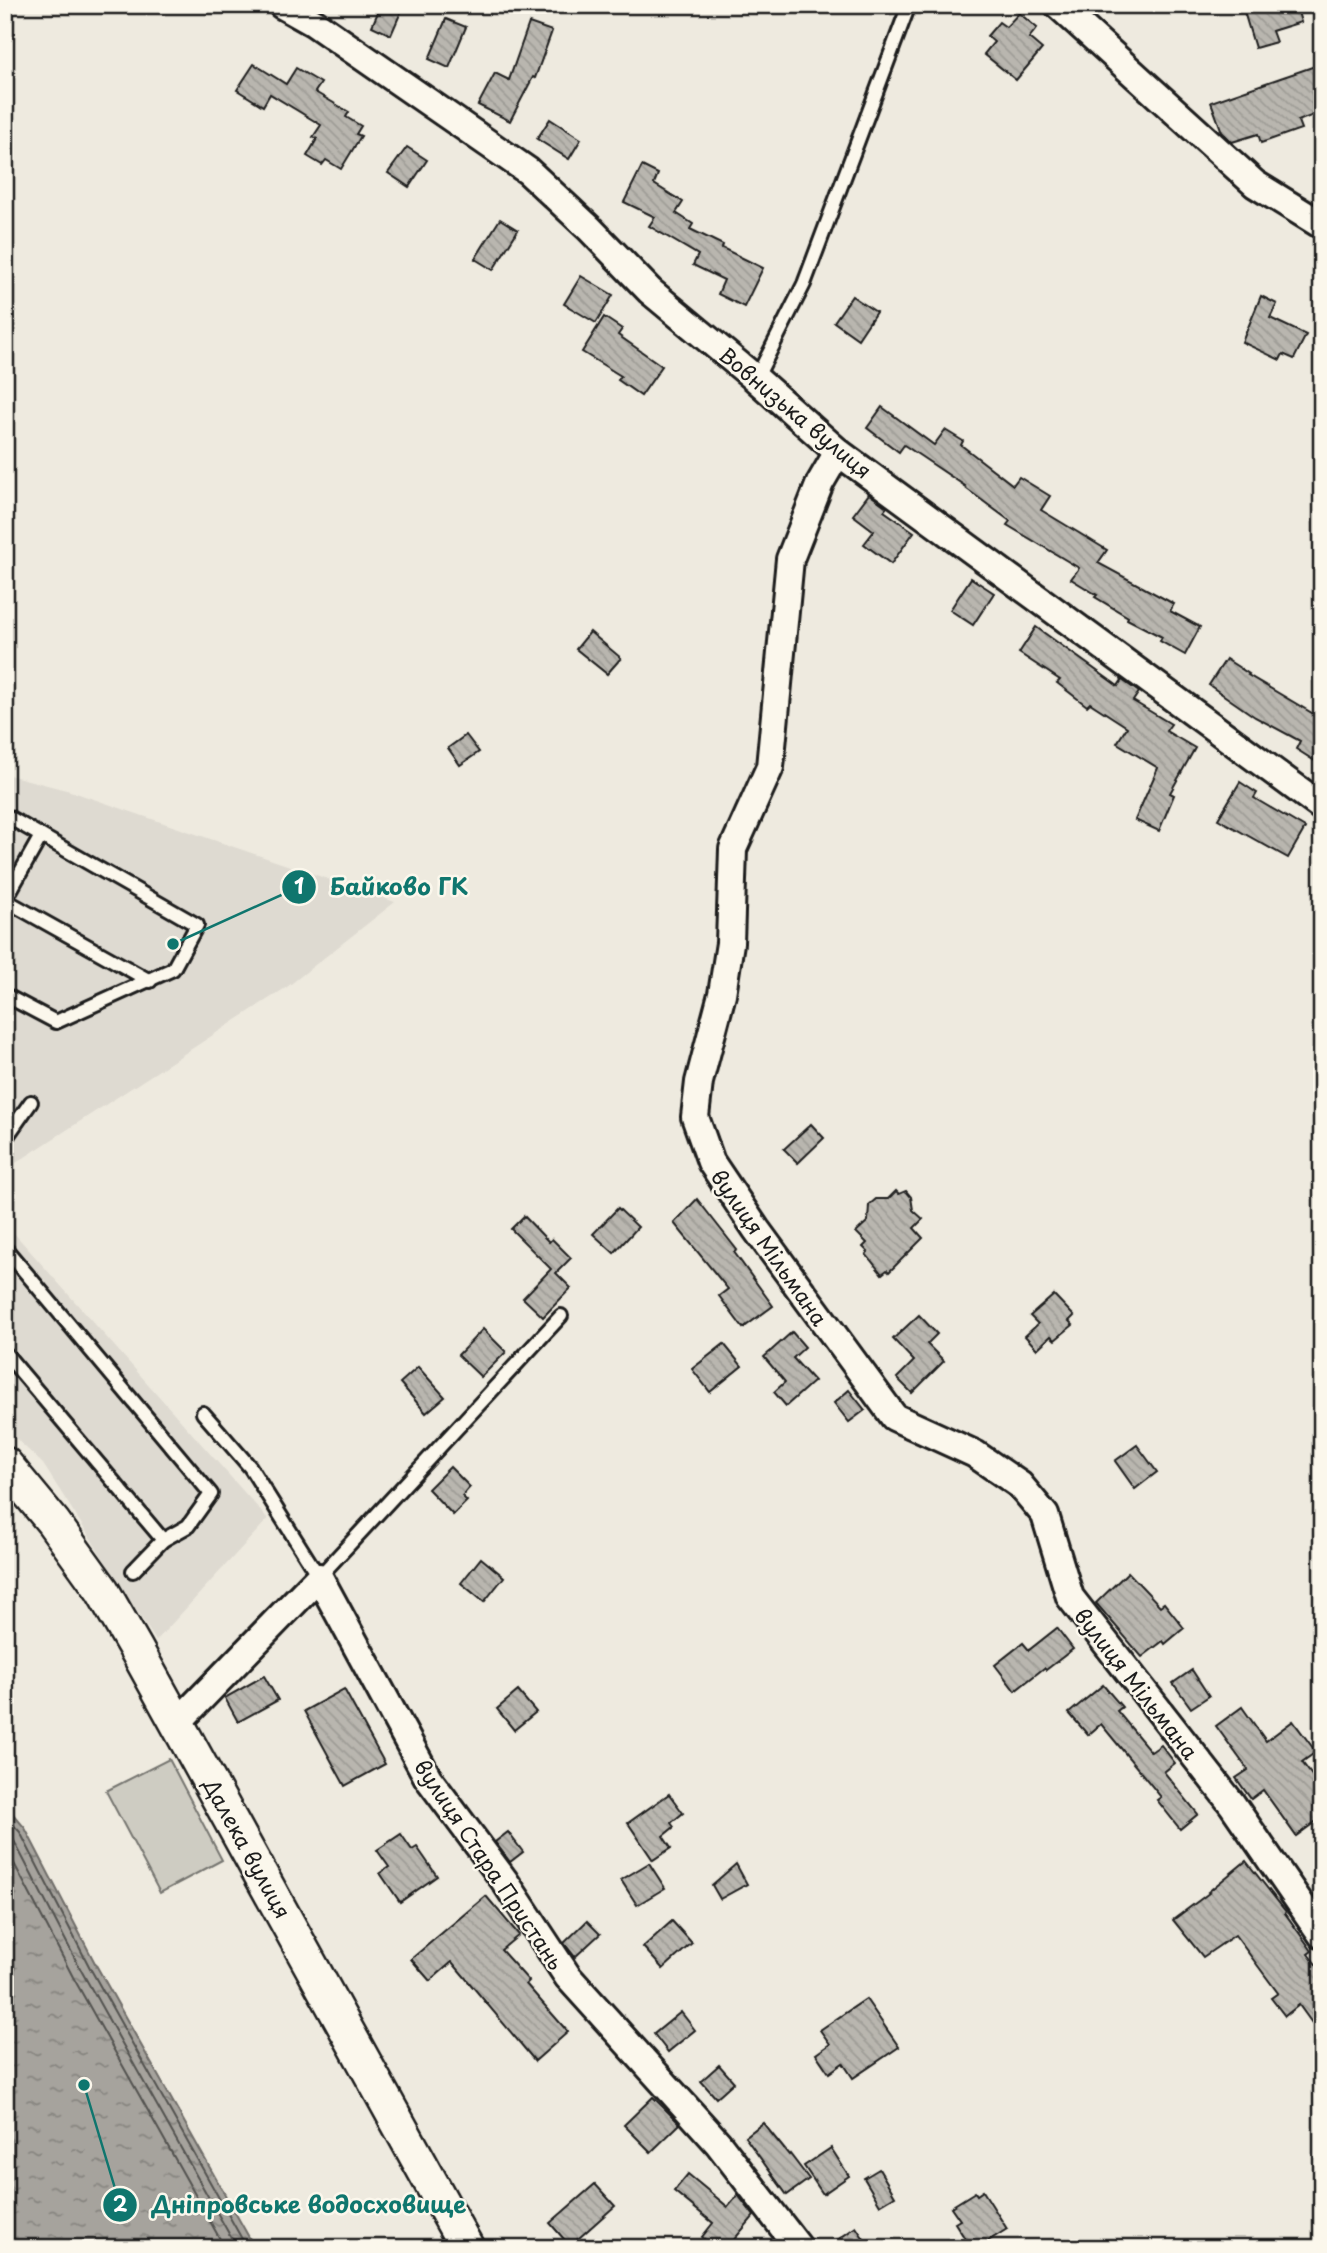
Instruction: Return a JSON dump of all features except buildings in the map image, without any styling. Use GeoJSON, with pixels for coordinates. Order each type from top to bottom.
{"type":"FeatureCollection","features":[{"type":"Feature","properties":{"kind":"street","name":"Вовнизька вулиця"},"geometry":{"type":"LineString","coordinates":[[282,5],[314,23],[528,171],[590,229],[650,291],[756,379],[838,452],[1322,807]]}},
{"type":"Feature","properties":{"kind":"street"},"geometry":{"type":"LineString","coordinates":[[1058,5],[1255,184],[1321,224]]}},
{"type":"Feature","properties":{"kind":"street","name":"вулиця Мільмана"},"geometry":{"type":"LineString","coordinates":[[838,452],[820,484],[790,559],[770,767],[733,849],[730,943],[722,994],[699,1082],[695,1117],[711,1162],[840,1346],[894,1417],[975,1454],[1020,1485],[1045,1514],[1070,1597],[1233,1804],[1322,1935]]}},
{"type":"Feature","properties":{"kind":"street","name":"Далека вулиця"},"geometry":{"type":"LineString","coordinates":[[5,1464],[53,1522],[102,1590],[178,1722],[467,2248]]}},
{"type":"Feature","properties":{"kind":"street"},"geometry":{"type":"LineString","coordinates":[[178,1722],[319,1577]]}},
{"type":"Feature","properties":{"kind":"street","name":"вулиця Стара Пристань"},"geometry":{"type":"LineString","coordinates":[[319,1577],[428,1778],[504,1880],[568,1977],[718,2143],[799,2248]]}},
{"type":"Feature","properties":{"kind":"lane"},"geometry":{"type":"LineString","coordinates":[[756,379],[804,284],[909,5]]}},
{"type":"Feature","properties":{"kind":"lane"},"geometry":{"type":"LineString","coordinates":[[5,815],[197,925],[173,969],[56,1022],[5,995]]}},
{"type":"Feature","properties":{"kind":"lane"},"geometry":{"type":"LineString","coordinates":[[41,836],[5,900],[150,981]]}},
{"type":"Feature","properties":{"kind":"lane"},"geometry":{"type":"LineString","coordinates":[[5,1139],[31,1102]]}},
{"type":"Feature","properties":{"kind":"lane"},"geometry":{"type":"LineString","coordinates":[[5,1248],[211,1494],[188,1527],[163,1540],[133,1571]]}},
{"type":"Feature","properties":{"kind":"lane"},"geometry":{"type":"LineString","coordinates":[[203,1413],[250,1467],[319,1577],[561,1316]]}},
{"type":"Feature","properties":{"kind":"lane"},"geometry":{"type":"LineString","coordinates":[[5,1353],[163,1540]]}},
{"type":"Feature","properties":{"kind":"shaded area"},"geometry":{"type":"Polygon","coordinates":[[[5,774],[70,791],[395,902],[287,987],[5,1170],[5,774]]]}},
{"type":"Feature","properties":{"kind":"shaded area"},"geometry":{"type":"Polygon","coordinates":[[[5,1223],[268,1519],[156,1641],[43,1464],[5,1428],[5,1223]]]}},
{"type":"Feature","properties":{"kind":"shaded area"},"geometry":{"type":"Polygon","coordinates":[[[169,1759],[222,1860],[160,1893],[106,1791],[169,1759]]]}},
{"type":"Feature","properties":{"kind":"water"},"geometry":{"type":"Polygon","coordinates":[[[5,1805],[25,1828],[96,1965],[255,2248],[5,2248],[5,1805]]]}},
{"type":"Feature","properties":{"kind":"place","name":"Байково ГК"},"geometry":{"type":"Point","coordinates":[173,944]}},
{"type":"Feature","properties":{"kind":"place","name":"Дніпровське водосховище"},"geometry":{"type":"Point","coordinates":[84,2085]}}]}
